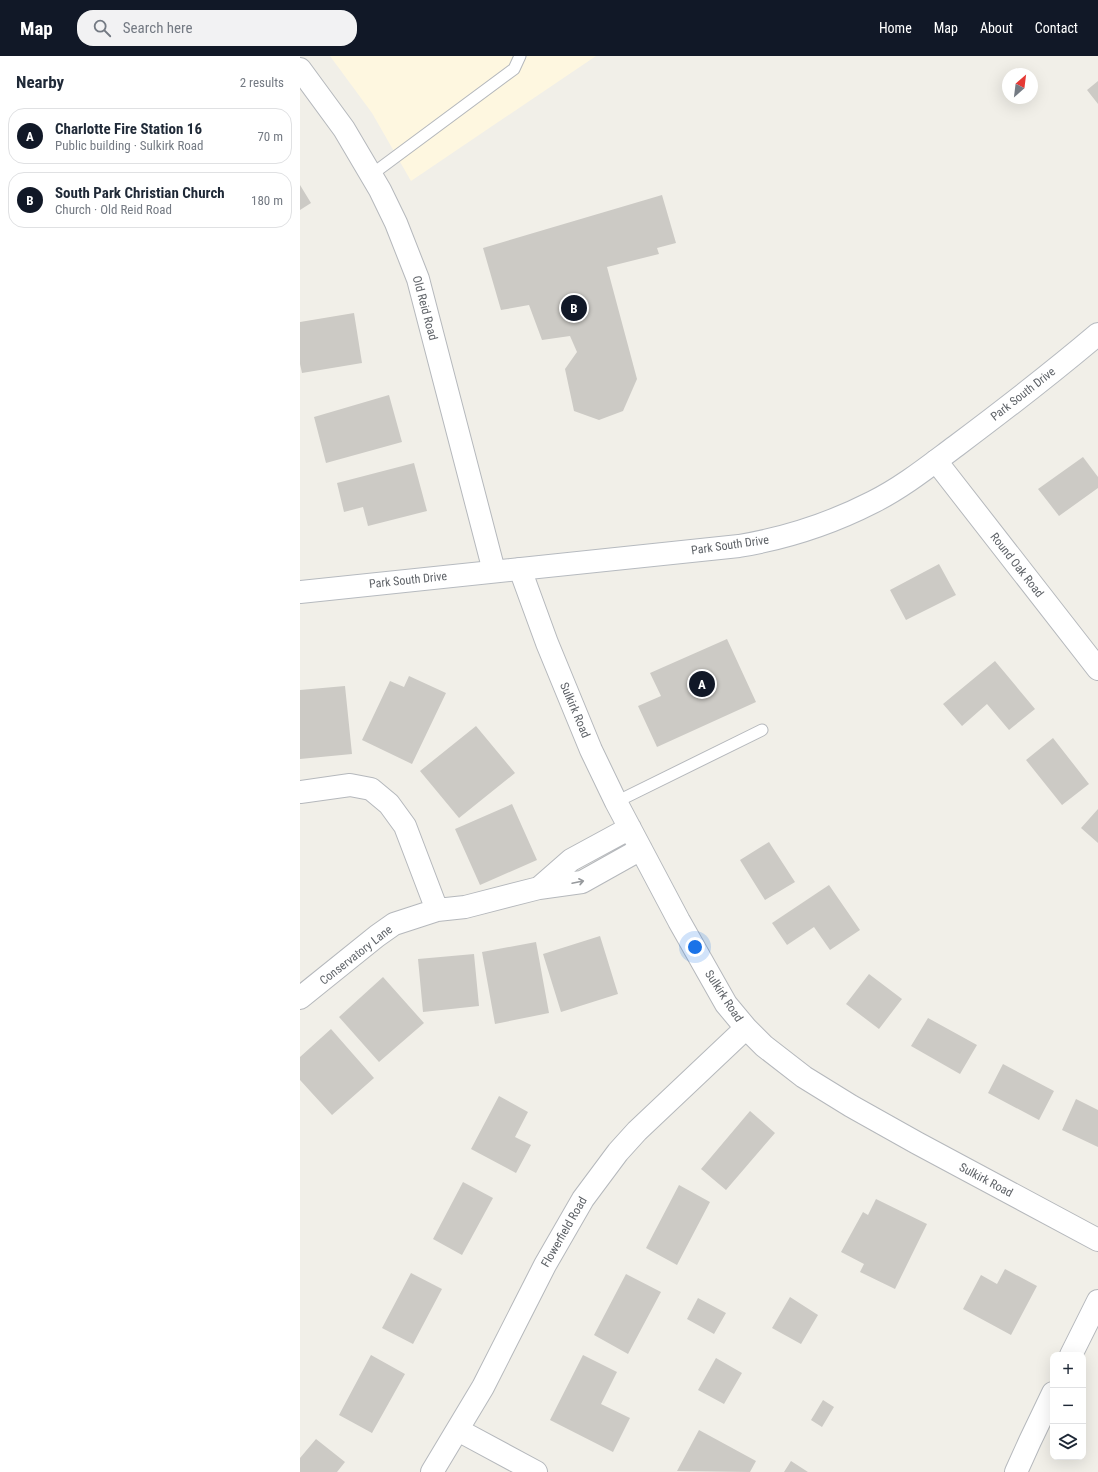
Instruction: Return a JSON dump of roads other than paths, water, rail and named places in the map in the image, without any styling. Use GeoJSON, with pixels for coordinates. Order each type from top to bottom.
{"type":"FeatureCollection","features":[{"type":"Feature","properties":{"kind":"street","name":"Old Reid Road"},"geometry":{"type":"LineString","coordinates":[[300,69],[344,129],[380,190],[396,223],[418,279],[494,571]]}},
{"type":"Feature","properties":{"kind":"street","name":"Park South Drive"},"geometry":{"type":"LineString","coordinates":[[300,592],[739,546],[815,528],[874,502],[898,488],[1001,412],[1098,334]]}},
{"type":"Feature","properties":{"kind":"street","name":"Round Oak Road"},"geometry":{"type":"LineString","coordinates":[[936,461],[1098,669]]}},
{"type":"Feature","properties":{"kind":"street","name":"Sulkirk Road"},"geometry":{"type":"LineString","coordinates":[[520,569],[547,643],[591,750],[616,802],[679,921],[726,1004],[746,1028],[764,1046],[804,1077],[851,1106],[931,1151],[1098,1240]]}},
{"type":"Feature","properties":{"kind":"street"},"geometry":{"type":"LineString","coordinates":[[300,792],[350,785],[371,789],[389,804],[405,826],[437,910]]}},
{"type":"Feature","properties":{"kind":"street","name":"Conservatory Lane"},"geometry":{"type":"LineString","coordinates":[[539,888],[571,860],[630,828]]}},
{"type":"Feature","properties":{"kind":"street","name":"Conservatory Lane"},"geometry":{"type":"LineString","coordinates":[[300,998],[394,924],[437,910],[465,907],[539,888],[582,882],[641,849]]}},
{"type":"Feature","properties":{"kind":"street","name":"Flowerfield Road"},"geometry":{"type":"LineString","coordinates":[[432,1472],[482,1387],[545,1265],[583,1199],[618,1152],[637,1131],[746,1028]]}},
{"type":"Feature","properties":{"kind":"street"},"geometry":{"type":"LineString","coordinates":[[1072,1352],[1098,1301]]}},
{"type":"Feature","properties":{"kind":"street"},"geometry":{"type":"LineString","coordinates":[[1016,1472],[1050,1399]]}},
{"type":"Feature","properties":{"kind":"street"},"geometry":{"type":"LineString","coordinates":[[458,1430],[536,1472]]}},
{"type":"Feature","properties":{"kind":"lane"},"geometry":{"type":"LineString","coordinates":[[371,175],[514,69],[520,56]]}},
{"type":"Feature","properties":{"kind":"lane"},"geometry":{"type":"LineString","coordinates":[[616,802],[762,730]]}},
{"type":"Feature","properties":{"kind":"place","name":"South Park Christian Church"},"geometry":{"type":"Point","coordinates":[574,308]}},
{"type":"Feature","properties":{"kind":"place","name":"Charlotte Fire Station 16"},"geometry":{"type":"Point","coordinates":[702,684]}}]}
